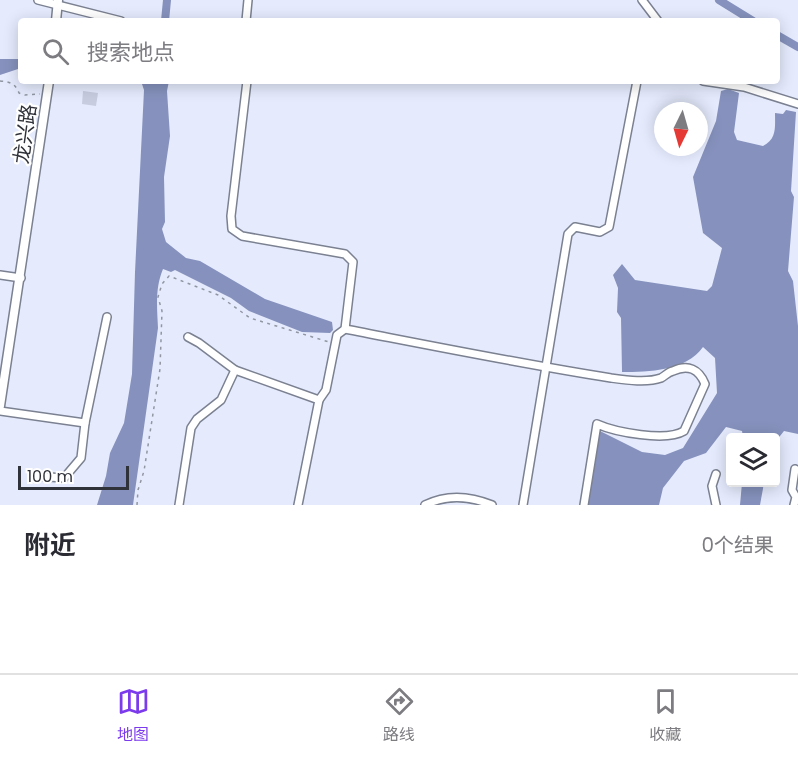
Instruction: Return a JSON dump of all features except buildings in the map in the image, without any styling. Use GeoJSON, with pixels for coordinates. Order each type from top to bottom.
{"type":"FeatureCollection","features":[{"type":"Feature","properties":{"kind":"street"},"geometry":{"type":"LineString","coordinates":[[38,0],[58,2],[111,18]]}},
{"type":"Feature","properties":{"kind":"street"},"geometry":{"type":"LineString","coordinates":[[246,18],[248,0]]}},
{"type":"Feature","properties":{"kind":"street"},"geometry":{"type":"LineString","coordinates":[[642,0],[656,18]]}},
{"type":"Feature","properties":{"kind":"street"},"geometry":{"type":"LineString","coordinates":[[56,18],[58,2]]}},
{"type":"Feature","properties":{"kind":"street","name":"龙兴路"},"geometry":{"type":"LineString","coordinates":[[0,406],[48,84]]}},
{"type":"Feature","properties":{"kind":"street"},"geometry":{"type":"LineString","coordinates":[[247,84],[231,216],[232,229],[242,236],[345,254],[353,262],[345,329],[337,335],[326,390],[319,400],[298,505]]}},
{"type":"Feature","properties":{"kind":"street"},"geometry":{"type":"LineString","coordinates":[[522,505],[568,234],[576,227],[600,232],[609,227],[636,84]]}},
{"type":"Feature","properties":{"kind":"street"},"geometry":{"type":"LineString","coordinates":[[721,84],[744,87],[798,104]]}},
{"type":"Feature","properties":{"kind":"street"},"geometry":{"type":"LineString","coordinates":[[0,275],[21,278]]}},
{"type":"Feature","properties":{"kind":"street"},"geometry":{"type":"LineString","coordinates":[[33,476],[64,478],[81,458],[84,423],[106,317]]}},
{"type":"Feature","properties":{"kind":"street"},"geometry":{"type":"LineString","coordinates":[[345,329],[545,368],[619,379],[661,378],[672,371],[683,368],[694,369],[701,375],[705,384],[684,431],[679,434],[668,436],[611,430],[597,424],[584,505]]}},
{"type":"Feature","properties":{"kind":"street"},"geometry":{"type":"LineString","coordinates":[[188,337],[235,370],[319,400]]}},
{"type":"Feature","properties":{"kind":"street"},"geometry":{"type":"LineString","coordinates":[[179,505],[191,428],[197,419],[221,400],[235,370]]}},
{"type":"Feature","properties":{"kind":"street"},"geometry":{"type":"LineString","coordinates":[[0,411],[84,423]]}},
{"type":"Feature","properties":{"kind":"street"},"geometry":{"type":"LineString","coordinates":[[794,505],[795,497],[792,490],[795,469]]}},
{"type":"Feature","properties":{"kind":"street"},"geometry":{"type":"LineString","coordinates":[[716,474],[712,486],[716,505]]}},
{"type":"Feature","properties":{"kind":"street"},"geometry":{"type":"LineString","coordinates":[[425,505],[444,497],[461,497],[492,505]]}},
{"type":"Feature","properties":{"kind":"path"},"geometry":{"type":"LineString","coordinates":[[0,81],[11,82],[19,93],[25,95],[47,93]]}},
{"type":"Feature","properties":{"kind":"path"},"geometry":{"type":"LineString","coordinates":[[137,505],[160,369],[162,311],[158,297],[165,279],[170,276],[178,278],[190,286],[218,295],[250,318],[325,342],[336,342]]}},
{"type":"Feature","properties":{"kind":"water"},"geometry":{"type":"Polygon","coordinates":[[[0,59],[18,59],[18,69],[0,75],[0,59]]]}},
{"type":"Feature","properties":{"kind":"water"},"geometry":{"type":"Polygon","coordinates":[[[142,84],[168,84],[170,136],[164,177],[165,222],[162,229],[166,242],[186,258],[200,261],[265,299],[332,322],[333,330],[330,333],[302,332],[249,311],[231,298],[175,270],[171,272],[163,269],[158,290],[158,328],[133,505],[97,505],[110,453],[124,423],[132,374],[144,90],[142,84]]]}},
{"type":"Feature","properties":{"kind":"water"},"geometry":{"type":"Polygon","coordinates":[[[728,89],[739,93],[734,132],[737,140],[763,146],[773,136],[775,113],[783,114],[786,110],[796,112],[791,191],[794,197],[788,271],[793,281],[798,326],[798,434],[784,431],[780,436],[780,433],[742,433],[726,427],[706,453],[684,461],[663,488],[659,505],[588,505],[600,431],[642,452],[665,455],[683,448],[717,393],[715,358],[703,347],[696,355],[677,365],[655,370],[622,372],[621,318],[617,312],[618,288],[613,275],[622,264],[635,280],[707,291],[712,286],[722,248],[703,233],[693,177],[702,156],[708,156],[708,140],[716,121],[721,91],[728,89]]]}},
{"type":"Feature","properties":{"kind":"water"},"geometry":{"type":"Polygon","coordinates":[[[742,487],[763,487],[760,505],[740,505],[742,487]]]}},
{"type":"Feature","properties":{"kind":"waterway"},"geometry":{"type":"LineString","coordinates":[[165,18],[167,0]]}},
{"type":"Feature","properties":{"kind":"waterway"},"geometry":{"type":"LineString","coordinates":[[719,0],[748,18]]}},
{"type":"Feature","properties":{"kind":"waterway"},"geometry":{"type":"LineString","coordinates":[[780,37],[798,47]]}}]}
